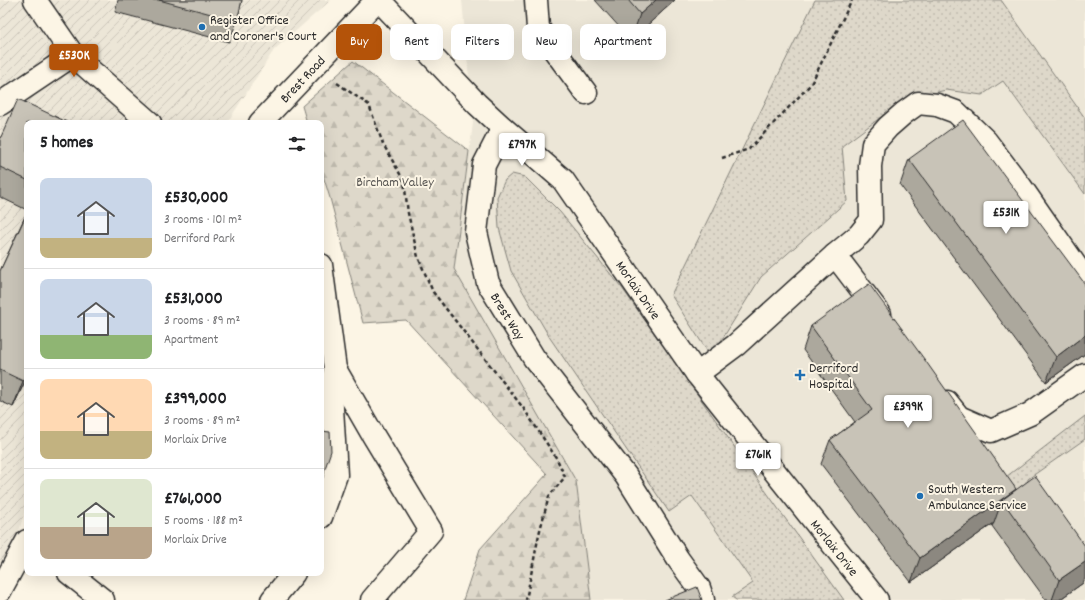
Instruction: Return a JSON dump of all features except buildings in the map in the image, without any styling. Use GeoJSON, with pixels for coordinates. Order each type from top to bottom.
{"type":"FeatureCollection","features":[{"type":"Feature","properties":{"kind":"street"},"geometry":{"type":"LineString","coordinates":[[36,0],[73,55],[147,120]]}},
{"type":"Feature","properties":{"kind":"street","name":"Brest Road"},"geometry":{"type":"LineString","coordinates":[[264,120],[378,0]]}},
{"type":"Feature","properties":{"kind":"street","name":"Morlaix Drive"},"geometry":{"type":"LineString","coordinates":[[378,0],[477,104],[563,180],[697,374],[877,600]]}},
{"type":"Feature","properties":{"kind":"street"},"geometry":{"type":"LineString","coordinates":[[536,0],[538,28],[586,93]]}},
{"type":"Feature","properties":{"kind":"street"},"geometry":{"type":"LineString","coordinates":[[0,104],[73,55]]}},
{"type":"Feature","properties":{"kind":"street"},"geometry":{"type":"LineString","coordinates":[[697,374],[736,345],[859,235],[870,220],[870,166],[873,144],[888,127],[904,113],[918,104],[937,105],[956,112],[986,141],[1085,279]]}},
{"type":"Feature","properties":{"kind":"street","name":"Brest Way"},"geometry":{"type":"LineString","coordinates":[[503,128],[484,165],[476,232],[488,283],[534,358],[626,476],[678,559],[706,596]]}},
{"type":"Feature","properties":{"kind":"street"},"geometry":{"type":"LineString","coordinates":[[835,255],[892,330]]}},
{"type":"Feature","properties":{"kind":"street"},"geometry":{"type":"LineString","coordinates":[[324,288],[335,369],[431,531],[372,600]]}},
{"type":"Feature","properties":{"kind":"street"},"geometry":{"type":"LineString","coordinates":[[324,509],[336,475],[326,390],[335,369]]}},
{"type":"Feature","properties":{"kind":"street"},"geometry":{"type":"LineString","coordinates":[[935,386],[959,417],[991,430],[1030,414],[1085,375]]}},
{"type":"Feature","properties":{"kind":"street"},"geometry":{"type":"LineString","coordinates":[[0,591],[24,547]]}},
{"type":"Feature","properties":{"kind":"street"},"geometry":{"type":"LineString","coordinates":[[73,576],[103,600]]}},
{"type":"Feature","properties":{"kind":"street"},"geometry":{"type":"LineString","coordinates":[[272,600],[292,576]]}},
{"type":"Feature","properties":{"kind":"path"},"geometry":{"type":"LineString","coordinates":[[722,158],[749,149],[811,84],[852,0]]}},
{"type":"Feature","properties":{"kind":"path"},"geometry":{"type":"LineString","coordinates":[[308,72],[320,87],[337,83],[369,105],[383,144],[404,181],[408,213],[418,257],[434,292],[524,409],[556,459],[564,477],[549,496],[539,534],[526,600]]}},
{"type":"Feature","properties":{"kind":"shaded area"},"geometry":{"type":"Polygon","coordinates":[[[0,0],[331,0],[274,50],[229,120],[24,120],[24,515],[0,591],[0,0]]]}},
{"type":"Feature","properties":{"kind":"shaded area","name":"Derriford Hospital"},"geometry":{"type":"Polygon","coordinates":[[[462,0],[1085,0],[1085,600],[589,600],[575,500],[454,269],[473,123],[467,60],[514,60],[514,24],[464,24],[462,0]]]}},
{"type":"Feature","properties":{"kind":"green space"},"geometry":{"type":"Polygon","coordinates":[[[815,0],[1001,0],[1085,118],[1085,194],[1003,81],[982,95],[946,90],[904,100],[842,146],[847,201],[761,277],[711,357],[671,295],[815,0]]]}},
{"type":"Feature","properties":{"kind":"green space","name":"Bircham Valley"},"geometry":{"type":"Polygon","coordinates":[[[353,61],[469,151],[454,269],[576,481],[591,600],[463,600],[480,549],[547,474],[406,320],[363,323],[324,179],[324,120],[306,120],[302,106],[353,61]]]}},
{"type":"Feature","properties":{"kind":"green space"},"geometry":{"type":"Polygon","coordinates":[[[512,174],[525,177],[560,212],[622,288],[844,600],[736,600],[732,597],[753,583],[692,496],[669,512],[550,338],[511,271],[499,228],[497,197],[505,180],[512,174]]]}},
{"type":"Feature","properties":{"kind":"green space"},"geometry":{"type":"Polygon","coordinates":[[[1085,416],[1085,439],[1028,479],[1026,502],[1002,480],[1085,416]]]}},
{"type":"Feature","properties":{"kind":"place","name":"Register Office and Coroner's Court"},"geometry":{"type":"Point","coordinates":[202,27]}},
{"type":"Feature","properties":{"kind":"place","name":"Derriford Hospital"},"geometry":{"type":"Point","coordinates":[800,375]}},
{"type":"Feature","properties":{"kind":"place","name":"South Western Ambulance Service"},"geometry":{"type":"Point","coordinates":[920,496]}}]}
